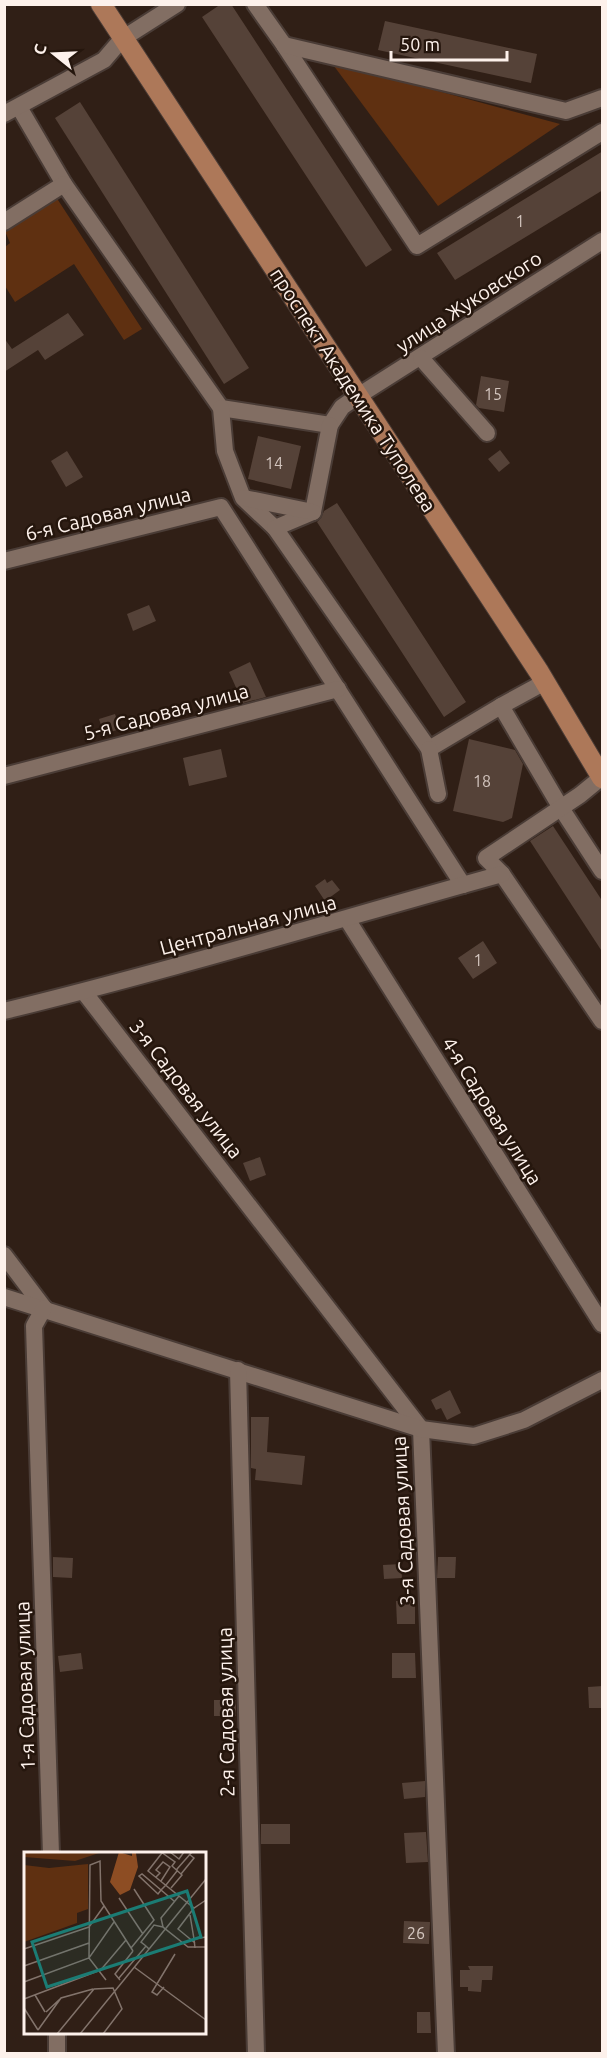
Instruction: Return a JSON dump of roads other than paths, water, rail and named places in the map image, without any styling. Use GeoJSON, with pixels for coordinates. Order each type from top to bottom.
{"type":"FeatureCollection","features":[{"type":"Feature","properties":{"kind":"main road","name":"проспект Академика Туполева"},"geometry":{"type":"LineString","coordinates":[[101,4],[545,682],[602,778]]}},
{"type":"Feature","properties":{"kind":"street"},"geometry":{"type":"LineString","coordinates":[[177,4],[122,39],[104,60],[12,111],[220,408],[225,451],[243,498],[275,528],[429,749],[438,794]]}},
{"type":"Feature","properties":{"kind":"street"},"geometry":{"type":"LineString","coordinates":[[255,4],[417,246],[603,132]]}},
{"type":"Feature","properties":{"kind":"street"},"geometry":{"type":"LineString","coordinates":[[284,45],[566,111],[603,98]]}},
{"type":"Feature","properties":{"kind":"street"},"geometry":{"type":"LineString","coordinates":[[4,222],[64,184]]}},
{"type":"Feature","properties":{"kind":"street","name":"улица Жуковского"},"geometry":{"type":"LineString","coordinates":[[330,425],[342,407],[358,396],[603,241]]}},
{"type":"Feature","properties":{"kind":"street"},"geometry":{"type":"LineString","coordinates":[[421,358],[487,433]]}},
{"type":"Feature","properties":{"kind":"street"},"geometry":{"type":"LineString","coordinates":[[220,408],[330,425],[313,512]]}},
{"type":"Feature","properties":{"kind":"street"},"geometry":{"type":"LineString","coordinates":[[243,498],[313,512]]}},
{"type":"Feature","properties":{"kind":"street","name":"6-я Садовая улица"},"geometry":{"type":"LineString","coordinates":[[4,561],[221,507],[339,689]]}},
{"type":"Feature","properties":{"kind":"street"},"geometry":{"type":"LineString","coordinates":[[275,528],[313,512]]}},
{"type":"Feature","properties":{"kind":"street"},"geometry":{"type":"LineString","coordinates":[[429,749],[545,682]]}},
{"type":"Feature","properties":{"kind":"street"},"geometry":{"type":"LineString","coordinates":[[339,689],[463,885]]}},
{"type":"Feature","properties":{"kind":"street","name":"5-я Садовая улица"},"geometry":{"type":"LineString","coordinates":[[4,776],[339,689]]}},
{"type":"Feature","properties":{"kind":"street"},"geometry":{"type":"LineString","coordinates":[[501,706],[561,808],[603,871]]}},
{"type":"Feature","properties":{"kind":"street"},"geometry":{"type":"LineString","coordinates":[[602,778],[486,858],[502,874],[603,1021]]}},
{"type":"Feature","properties":{"kind":"street","name":"Центральная улица"},"geometry":{"type":"LineString","coordinates":[[4,1011],[84,992],[502,874]]}},
{"type":"Feature","properties":{"kind":"street","name":"4-я Садовая улица"},"geometry":{"type":"LineString","coordinates":[[347,919],[603,1324]]}},
{"type":"Feature","properties":{"kind":"street","name":"3-я Садовая улица"},"geometry":{"type":"LineString","coordinates":[[84,992],[422,1429],[446,2054]]}},
{"type":"Feature","properties":{"kind":"street"},"geometry":{"type":"LineString","coordinates":[[4,1255],[44,1308]]}},
{"type":"Feature","properties":{"kind":"street"},"geometry":{"type":"LineString","coordinates":[[4,1297],[422,1429],[474,1436],[524,1420],[603,1380]]}},
{"type":"Feature","properties":{"kind":"street","name":"1-я Садовая улица"},"geometry":{"type":"LineString","coordinates":[[44,1308],[34,1326],[51,1852]]}},
{"type":"Feature","properties":{"kind":"street","name":"2-я Садовая улица"},"geometry":{"type":"LineString","coordinates":[[238,1370],[256,2054]]}},
{"type":"Feature","properties":{"kind":"street"},"geometry":{"type":"LineString","coordinates":[[57,2034],[57,2054]]}}]}
